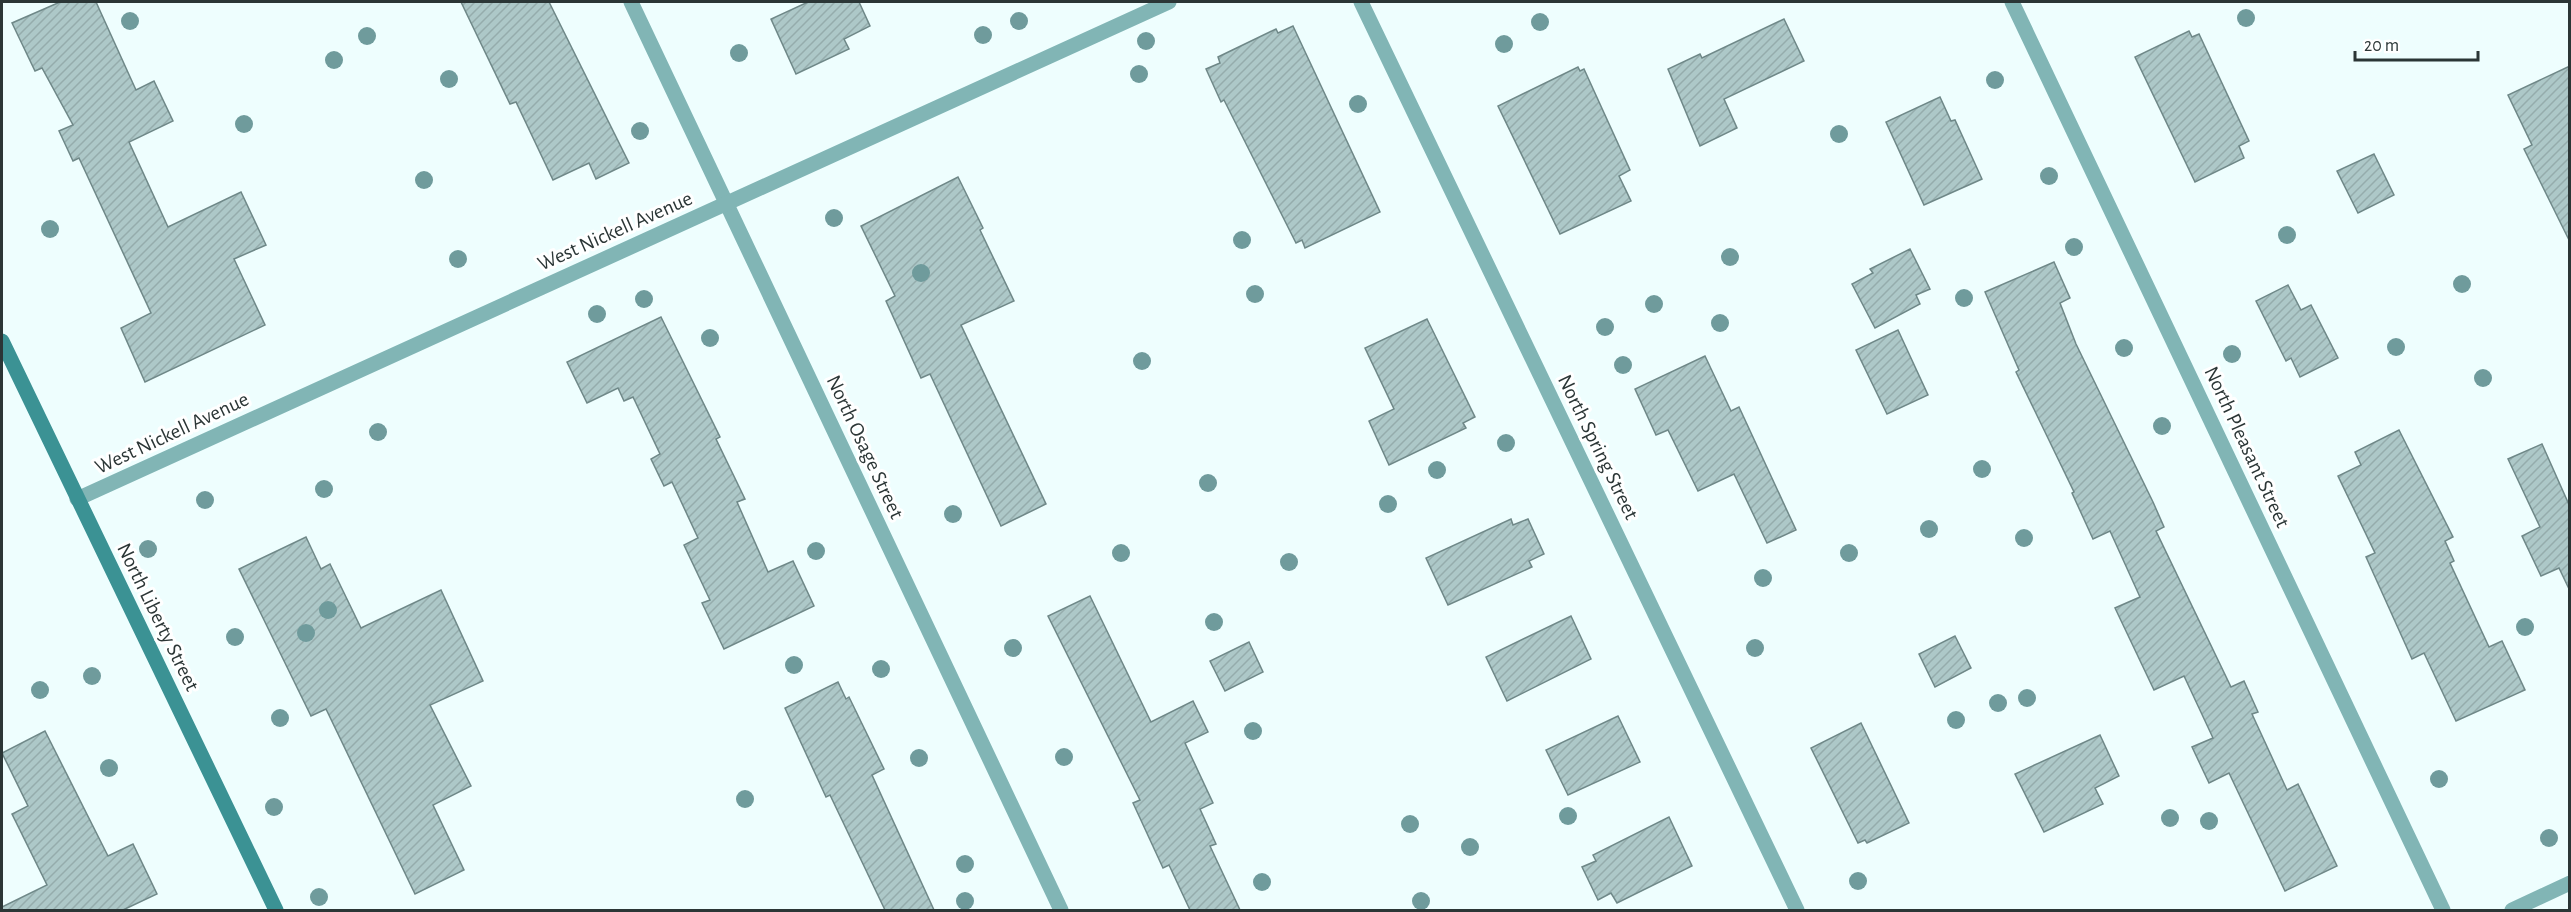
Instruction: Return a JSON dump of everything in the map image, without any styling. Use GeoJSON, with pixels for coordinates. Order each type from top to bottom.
{"type":"FeatureCollection","features":[{"type":"Feature","properties":{"kind":"main road","name":"North Liberty Street"},"geometry":{"type":"LineString","coordinates":[[2,341],[276,910]]}},
{"type":"Feature","properties":{"kind":"street","name":"North Osage Street"},"geometry":{"type":"LineString","coordinates":[[631,2],[1061,910]]}},
{"type":"Feature","properties":{"kind":"street","name":"West Nickell Avenue"},"geometry":{"type":"LineString","coordinates":[[77,499],[1169,2]]}},
{"type":"Feature","properties":{"kind":"street","name":"North Spring Street"},"geometry":{"type":"LineString","coordinates":[[1361,2],[1797,910]]}},
{"type":"Feature","properties":{"kind":"street","name":"North Pleasant Street"},"geometry":{"type":"LineString","coordinates":[[2012,2],[2444,910]]}},
{"type":"Feature","properties":{"kind":"street"},"geometry":{"type":"LineString","coordinates":[[2512,910],[2570,883]]}},
{"type":"Feature","properties":{"kind":"building"},"geometry":{"type":"Polygon","coordinates":[[[60,2],[96,2],[136,90],[154,81],[173,121],[129,142],[168,227],[241,192],[266,245],[234,259],[265,325],[145,382],[121,328],[151,313],[79,158],[73,161],[59,131],[73,125],[42,68],[35,71],[12,23],[60,2]]]}},
{"type":"Feature","properties":{"kind":"building"},"geometry":{"type":"Polygon","coordinates":[[[461,2],[549,2],[629,163],[596,179],[589,163],[553,180],[516,102],[510,104],[461,2]]]}},
{"type":"Feature","properties":{"kind":"building"},"geometry":{"type":"Polygon","coordinates":[[[808,2],[859,2],[870,26],[844,39],[849,49],[796,74],[771,19],[808,2]]]}},
{"type":"Feature","properties":{"kind":"building"},"geometry":{"type":"Polygon","coordinates":[[[1784,19],[1804,61],[1724,99],[1737,128],[1700,146],[1668,69],[1700,54],[1702,58],[1784,19]]]}},
{"type":"Feature","properties":{"kind":"building"},"geometry":{"type":"Polygon","coordinates":[[[1293,26],[1380,212],[1305,248],[1302,240],[1296,243],[1224,100],[1221,102],[1206,69],[1220,63],[1218,57],[1276,29],[1278,33],[1293,26]]]}},
{"type":"Feature","properties":{"kind":"building"},"geometry":{"type":"Polygon","coordinates":[[[2189,31],[2192,37],[2199,34],[2249,141],[2239,146],[2244,158],[2195,182],[2135,57],[2189,31]]]}},
{"type":"Feature","properties":{"kind":"building"},"geometry":{"type":"Polygon","coordinates":[[[2570,66],[2570,242],[2524,149],[2532,145],[2508,95],[2570,66]]]}},
{"type":"Feature","properties":{"kind":"building"},"geometry":{"type":"Polygon","coordinates":[[[1578,67],[1580,71],[1584,69],[1630,170],[1619,176],[1631,201],[1560,234],[1498,106],[1578,67]]]}},
{"type":"Feature","properties":{"kind":"building"},"geometry":{"type":"Polygon","coordinates":[[[1940,97],[1951,121],[1955,120],[1982,179],[1924,205],[1886,122],[1940,97]]]}},
{"type":"Feature","properties":{"kind":"building"},"geometry":{"type":"Polygon","coordinates":[[[2374,154],[2394,195],[2358,213],[2337,171],[2374,154]]]}},
{"type":"Feature","properties":{"kind":"building"},"geometry":{"type":"Polygon","coordinates":[[[958,177],[1014,301],[961,325],[1046,504],[1001,526],[930,374],[921,378],[886,301],[895,296],[861,226],[958,177]]]}},
{"type":"Feature","properties":{"kind":"building"},"geometry":{"type":"Polygon","coordinates":[[[1910,249],[1930,289],[1916,295],[1920,304],[1875,328],[1852,284],[1873,273],[1870,269],[1910,249]]]}},
{"type":"Feature","properties":{"kind":"building"},"geometry":{"type":"Polygon","coordinates":[[[2054,262],[2070,298],[2060,303],[2076,344],[2164,527],[2156,531],[2231,687],[2244,681],[2258,712],[2252,714],[2287,790],[2298,784],[2337,866],[2285,891],[2229,773],[2209,783],[2192,747],[2213,738],[2184,676],[2154,690],[2115,608],[2140,597],[2110,531],[2093,539],[2072,493],[2074,492],[2016,372],[2019,370],[1985,292],[2054,262]]]}},
{"type":"Feature","properties":{"kind":"building"},"geometry":{"type":"Polygon","coordinates":[[[2288,285],[2301,310],[2311,305],[2338,358],[2300,377],[2291,358],[2286,361],[2256,301],[2288,285]]]}},
{"type":"Feature","properties":{"kind":"building"},"geometry":{"type":"Polygon","coordinates":[[[661,317],[720,437],[716,439],[745,499],[737,502],[768,572],[793,561],[814,606],[724,649],[702,603],[710,600],[684,545],[698,538],[672,482],[664,486],[651,459],[660,454],[633,397],[624,401],[618,388],[587,403],[567,362],[661,317]]]}},
{"type":"Feature","properties":{"kind":"building"},"geometry":{"type":"Polygon","coordinates":[[[1427,319],[1475,417],[1463,423],[1466,428],[1389,465],[1369,421],[1394,409],[1365,348],[1427,319]]]}},
{"type":"Feature","properties":{"kind":"building"},"geometry":{"type":"Polygon","coordinates":[[[1898,330],[1928,395],[1887,414],[1856,350],[1898,330]]]}},
{"type":"Feature","properties":{"kind":"building"},"geometry":{"type":"Polygon","coordinates":[[[1705,356],[1731,411],[1739,407],[1796,530],[1767,543],[1734,474],[1698,491],[1668,430],[1656,435],[1635,389],[1705,356]]]}},
{"type":"Feature","properties":{"kind":"building"},"geometry":{"type":"Polygon","coordinates":[[[2399,430],[2453,537],[2445,541],[2454,561],[2450,563],[2489,647],[2502,641],[2525,690],[2456,721],[2424,653],[2412,659],[2366,557],[2375,553],[2338,476],[2361,465],[2355,452],[2399,430]]]}},
{"type":"Feature","properties":{"kind":"building"},"geometry":{"type":"Polygon","coordinates":[[[2542,444],[2570,507],[2570,591],[2559,568],[2541,576],[2522,536],[2540,527],[2508,459],[2542,444]]]}},
{"type":"Feature","properties":{"kind":"building"},"geometry":{"type":"Polygon","coordinates":[[[1511,519],[1513,525],[1528,519],[1544,554],[1529,561],[1532,567],[1448,605],[1426,558],[1511,519]]]}},
{"type":"Feature","properties":{"kind":"building"},"geometry":{"type":"Polygon","coordinates":[[[306,537],[321,569],[330,564],[361,628],[441,590],[483,681],[430,705],[471,786],[433,805],[464,870],[415,894],[326,709],[311,716],[239,569],[306,537]]]}},
{"type":"Feature","properties":{"kind":"building"},"geometry":{"type":"Polygon","coordinates":[[[1090,596],[1151,722],[1193,701],[1208,732],[1185,743],[1213,803],[1200,809],[1216,844],[1210,846],[1240,910],[1190,910],[1169,865],[1163,868],[1133,803],[1140,800],[1048,616],[1090,596]]]}},
{"type":"Feature","properties":{"kind":"building"},"geometry":{"type":"Polygon","coordinates":[[[1571,616],[1591,659],[1507,701],[1486,657],[1571,616]]]}},
{"type":"Feature","properties":{"kind":"building"},"geometry":{"type":"Polygon","coordinates":[[[1955,636],[1971,668],[1935,687],[1919,654],[1955,636]]]}},
{"type":"Feature","properties":{"kind":"building"},"geometry":{"type":"Polygon","coordinates":[[[1249,642],[1263,672],[1225,691],[1210,661],[1249,642]]]}},
{"type":"Feature","properties":{"kind":"building"},"geometry":{"type":"Polygon","coordinates":[[[838,682],[846,699],[849,697],[884,769],[872,775],[934,910],[885,910],[830,795],[826,797],[785,708],[838,682]]]}},
{"type":"Feature","properties":{"kind":"building"},"geometry":{"type":"Polygon","coordinates":[[[1618,716],[1640,762],[1568,795],[1546,750],[1618,716]]]}},
{"type":"Feature","properties":{"kind":"building"},"geometry":{"type":"Polygon","coordinates":[[[1861,723],[1909,823],[1867,843],[1865,840],[1858,843],[1811,748],[1861,723]]]}},
{"type":"Feature","properties":{"kind":"building"},"geometry":{"type":"Polygon","coordinates":[[[45,731],[108,856],[133,844],[157,894],[123,910],[2,910],[2,907],[47,885],[12,814],[28,806],[2,753],[45,731]]]}},
{"type":"Feature","properties":{"kind":"building"},"geometry":{"type":"Polygon","coordinates":[[[2100,735],[2119,776],[2095,788],[2103,804],[2044,832],[2015,774],[2100,735]]]}},
{"type":"Feature","properties":{"kind":"building"},"geometry":{"type":"Polygon","coordinates":[[[1669,817],[1692,866],[1617,903],[1611,893],[1598,900],[1582,867],[1596,861],[1593,855],[1669,817]]]}}]}
